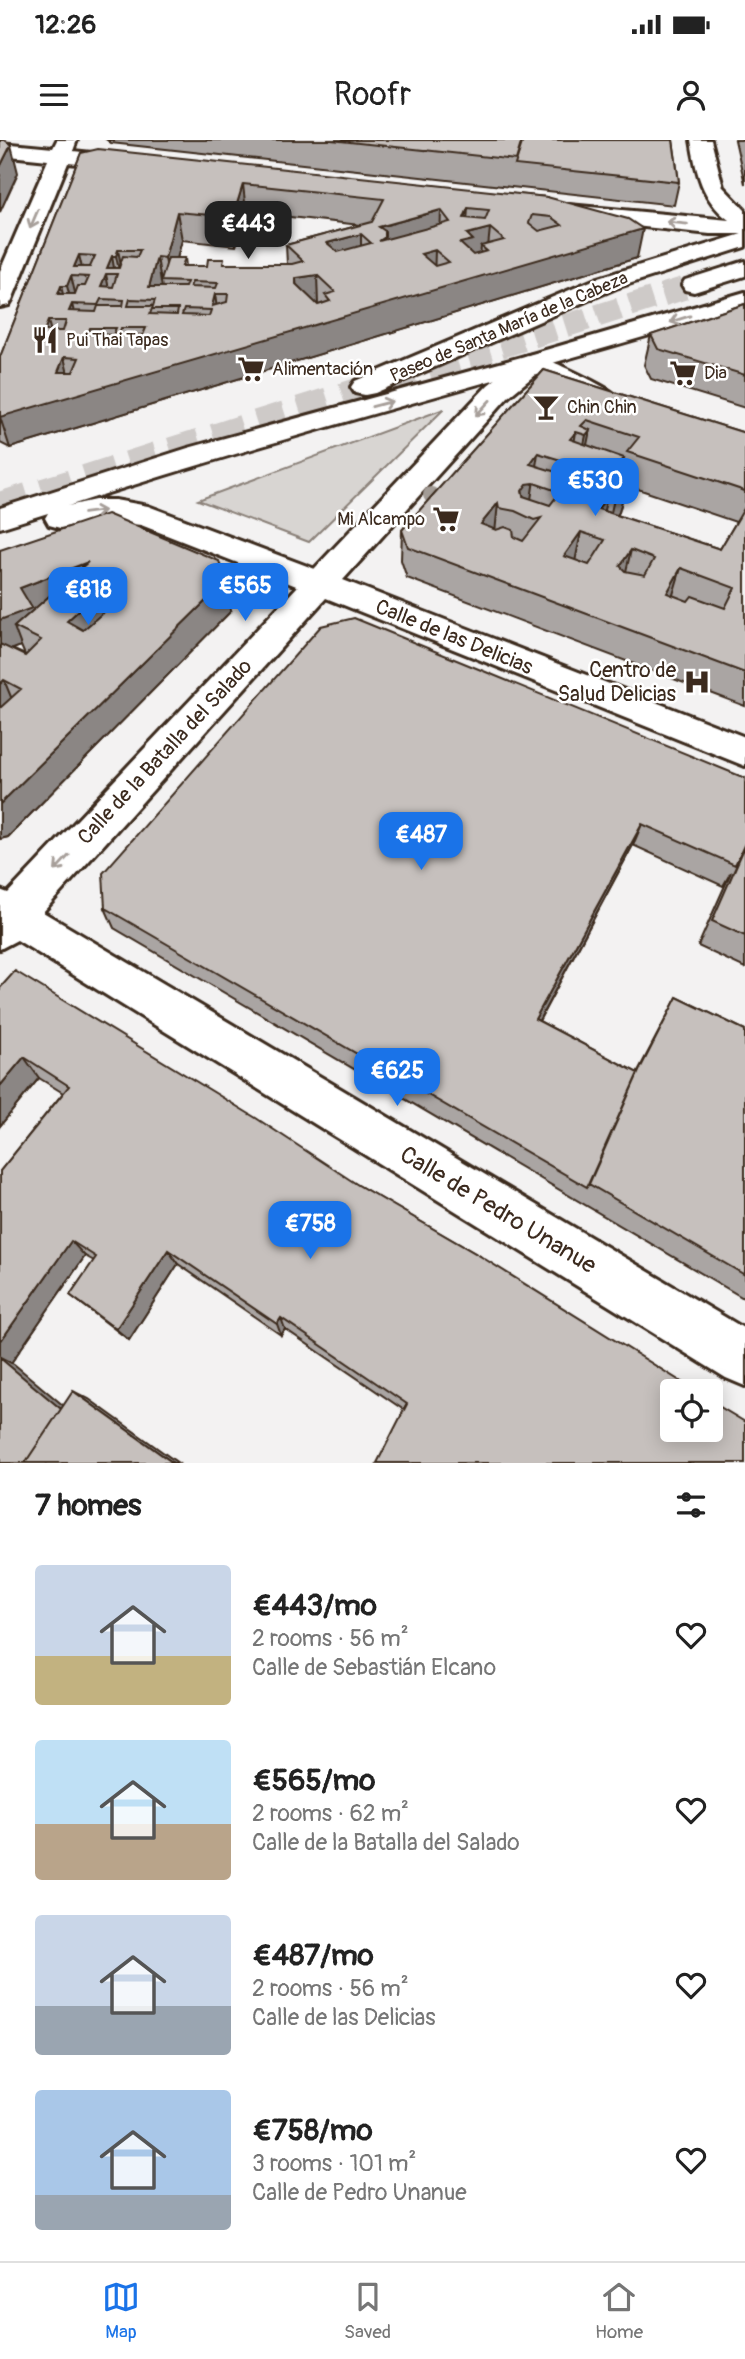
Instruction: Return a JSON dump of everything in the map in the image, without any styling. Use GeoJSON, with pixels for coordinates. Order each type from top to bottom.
{"type":"FeatureCollection","features":[{"type":"Feature","properties":{"kind":"street"},"geometry":{"type":"LineString","coordinates":[[701,140],[710,187],[729,210],[745,221]]}},
{"type":"Feature","properties":{"kind":"street"},"geometry":{"type":"LineString","coordinates":[[0,149],[64,148],[155,166]]}},
{"type":"Feature","properties":{"kind":"street"},"geometry":{"type":"LineString","coordinates":[[0,300],[64,148]]}},
{"type":"Feature","properties":{"kind":"street"},"geometry":{"type":"LineString","coordinates":[[543,209],[710,227],[745,227]]}},
{"type":"Feature","properties":{"kind":"street","name":"Paseo de Santa María de la Cabeza"},"geometry":{"type":"LineString","coordinates":[[198,454],[413,368],[607,283],[745,240]]}},
{"type":"Feature","properties":{"kind":"street"},"geometry":{"type":"LineString","coordinates":[[694,285],[745,268]]}},
{"type":"Feature","properties":{"kind":"street","name":"Paseo de Santa María de la Cabeza"},"geometry":{"type":"LineString","coordinates":[[1,517],[198,454],[534,362],[745,299]]}},
{"type":"Feature","properties":{"kind":"street"},"geometry":{"type":"LineString","coordinates":[[534,362],[579,387],[630,404]]}},
{"type":"Feature","properties":{"kind":"street","name":"Calle de la Batalla del Salado"},"geometry":{"type":"LineString","coordinates":[[4,918],[498,391],[534,362]]}},
{"type":"Feature","properties":{"kind":"street","name":"Calle de las Delicias"},"geometry":{"type":"LineString","coordinates":[[1,517],[30,520],[64,518],[95,510],[115,510],[148,516],[745,752]]}},
{"type":"Feature","properties":{"kind":"street","name":"Calle de Pedro Unanue"},"geometry":{"type":"LineString","coordinates":[[4,918],[745,1359]]}},
{"type":"Feature","properties":{"kind":"shaded area"},"geometry":{"type":"Polygon","coordinates":[[[444,409],[309,542],[198,500],[444,409]]]}},
{"type":"Feature","properties":{"kind":"building"},"geometry":{"type":"Polygon","coordinates":[[[0,140],[11,145],[0,167],[0,140]]]}},
{"type":"Feature","properties":{"kind":"building"},"geometry":{"type":"Polygon","coordinates":[[[331,140],[522,140],[516,160],[331,140]]]}},
{"type":"Feature","properties":{"kind":"building"},"geometry":{"type":"Polygon","coordinates":[[[523,140],[673,140],[679,182],[515,165],[523,140]]]}},
{"type":"Feature","properties":{"kind":"building"},"geometry":{"type":"Polygon","coordinates":[[[98,149],[547,197],[628,219],[643,229],[0,417],[0,357],[81,153],[98,149]],[[243,184],[233,217],[177,212],[165,258],[157,257],[149,287],[185,287],[187,282],[161,281],[168,258],[185,258],[182,266],[207,266],[208,259],[224,259],[223,264],[292,264],[303,261],[286,245],[372,222],[384,199],[243,184]],[[468,208],[464,218],[485,220],[489,210],[468,208]],[[441,210],[379,227],[385,231],[385,237],[379,241],[450,222],[441,210]],[[532,215],[529,223],[539,231],[562,225],[551,217],[532,215]],[[490,228],[467,234],[473,240],[460,243],[473,255],[487,251],[481,246],[504,240],[490,228]],[[361,234],[327,243],[338,252],[371,243],[361,234]],[[118,250],[107,268],[119,268],[123,256],[137,257],[140,250],[118,250]],[[435,250],[421,254],[435,266],[449,262],[435,250]],[[79,255],[74,267],[90,267],[95,256],[79,255]],[[106,274],[101,286],[113,287],[117,274],[106,274]],[[317,275],[296,278],[296,284],[318,305],[330,301],[325,295],[335,292],[317,275]],[[71,276],[67,286],[61,286],[58,294],[75,294],[78,286],[85,286],[89,277],[71,276]],[[192,282],[190,287],[216,288],[218,283],[192,282]],[[215,294],[212,306],[227,302],[228,294],[215,294]],[[101,299],[98,305],[72,304],[69,311],[96,312],[98,306],[123,306],[124,300],[101,299]],[[130,299],[128,306],[153,306],[155,300],[130,299]],[[153,306],[150,314],[177,315],[178,309],[152,309],[153,306]],[[184,309],[182,315],[209,316],[211,310],[184,309]],[[48,321],[44,331],[63,331],[66,321],[48,321]],[[90,328],[88,334],[113,335],[116,328],[90,328]],[[121,328],[119,335],[143,335],[146,328],[121,328]],[[64,357],[58,372],[73,372],[79,358],[64,357]]]}},
{"type":"Feature","properties":{"kind":"building"},"geometry":{"type":"Polygon","coordinates":[[[745,304],[745,375],[658,349],[651,335],[745,304]]]}},
{"type":"Feature","properties":{"kind":"building"},"geometry":{"type":"Polygon","coordinates":[[[544,370],[745,433],[745,491],[627,452],[639,437],[587,420],[581,426],[590,430],[586,435],[576,432],[570,439],[624,458],[611,476],[627,482],[614,499],[607,497],[598,509],[720,549],[745,507],[745,673],[408,547],[402,530],[544,370]],[[538,453],[530,464],[566,475],[574,464],[538,453]],[[534,483],[527,484],[522,491],[523,496],[550,505],[560,492],[534,483]],[[498,503],[481,524],[496,530],[505,527],[513,530],[514,537],[523,541],[541,518],[534,520],[515,511],[499,508],[498,503]],[[581,532],[564,556],[589,565],[605,540],[581,532]],[[631,550],[620,566],[625,571],[645,575],[654,559],[631,550]],[[681,568],[667,593],[688,601],[692,596],[725,608],[735,588],[681,568]]]}},
{"type":"Feature","properties":{"kind":"building"},"geometry":{"type":"Polygon","coordinates":[[[107,514],[219,561],[226,581],[0,804],[0,708],[21,689],[4,680],[0,684],[0,644],[25,656],[41,640],[14,627],[88,562],[20,588],[32,608],[0,620],[0,550],[107,514]],[[104,587],[67,621],[83,630],[122,596],[104,587]]]}},
{"type":"Feature","properties":{"kind":"building"},"geometry":{"type":"Polygon","coordinates":[[[354,618],[745,778],[745,843],[735,865],[642,824],[535,1019],[638,1073],[587,1187],[105,908],[103,873],[321,626],[354,618]]]}},
{"type":"Feature","properties":{"kind":"building"},"geometry":{"type":"Polygon","coordinates":[[[745,846],[745,936],[712,921],[745,846]]]}},
{"type":"Feature","properties":{"kind":"building"},"geometry":{"type":"Polygon","coordinates":[[[15,971],[256,1118],[358,1185],[480,1256],[677,1379],[660,1379],[660,1442],[723,1442],[723,1409],[745,1422],[745,1463],[377,1463],[407,1404],[281,1318],[277,1324],[168,1250],[116,1329],[70,1295],[96,1257],[71,1241],[0,1342],[0,1171],[69,1086],[24,1057],[0,1086],[0,988],[15,971]]]}},
{"type":"Feature","properties":{"kind":"building"},"geometry":{"type":"Polygon","coordinates":[[[677,997],[745,1030],[745,1275],[589,1184],[640,1069],[677,997]]]}},
{"type":"Feature","properties":{"kind":"building"},"geometry":{"type":"Polygon","coordinates":[[[0,1358],[61,1409],[25,1463],[0,1463],[0,1358]]]}},
{"type":"Feature","properties":{"kind":"building"},"geometry":{"type":"Polygon","coordinates":[[[73,1391],[173,1463],[25,1463],[73,1391]]]}},
{"type":"Feature","properties":{"kind":"tunnel"},"geometry":{"type":"LineString","coordinates":[[468,357],[694,285]]}},
{"type":"Feature","properties":{"kind":"tunnel"},"geometry":{"type":"LineString","coordinates":[[0,507],[474,356]]}},
{"type":"Feature","properties":{"kind":"place","name":"Pui Thai Tapas"},"geometry":{"type":"Point","coordinates":[45,340]}},
{"type":"Feature","properties":{"kind":"place","name":"Alimentación"},"geometry":{"type":"Point","coordinates":[251,369]}},
{"type":"Feature","properties":{"kind":"place","name":"Dia"},"geometry":{"type":"Point","coordinates":[683,373]}},
{"type":"Feature","properties":{"kind":"place","name":"Chin Chin"},"geometry":{"type":"Point","coordinates":[546,407]}},
{"type":"Feature","properties":{"kind":"place","name":"Mi Alcampo"},"geometry":{"type":"Point","coordinates":[446,519]}},
{"type":"Feature","properties":{"kind":"place","name":"Centro de Salud Delicias"},"geometry":{"type":"Point","coordinates":[697,682]}}]}
